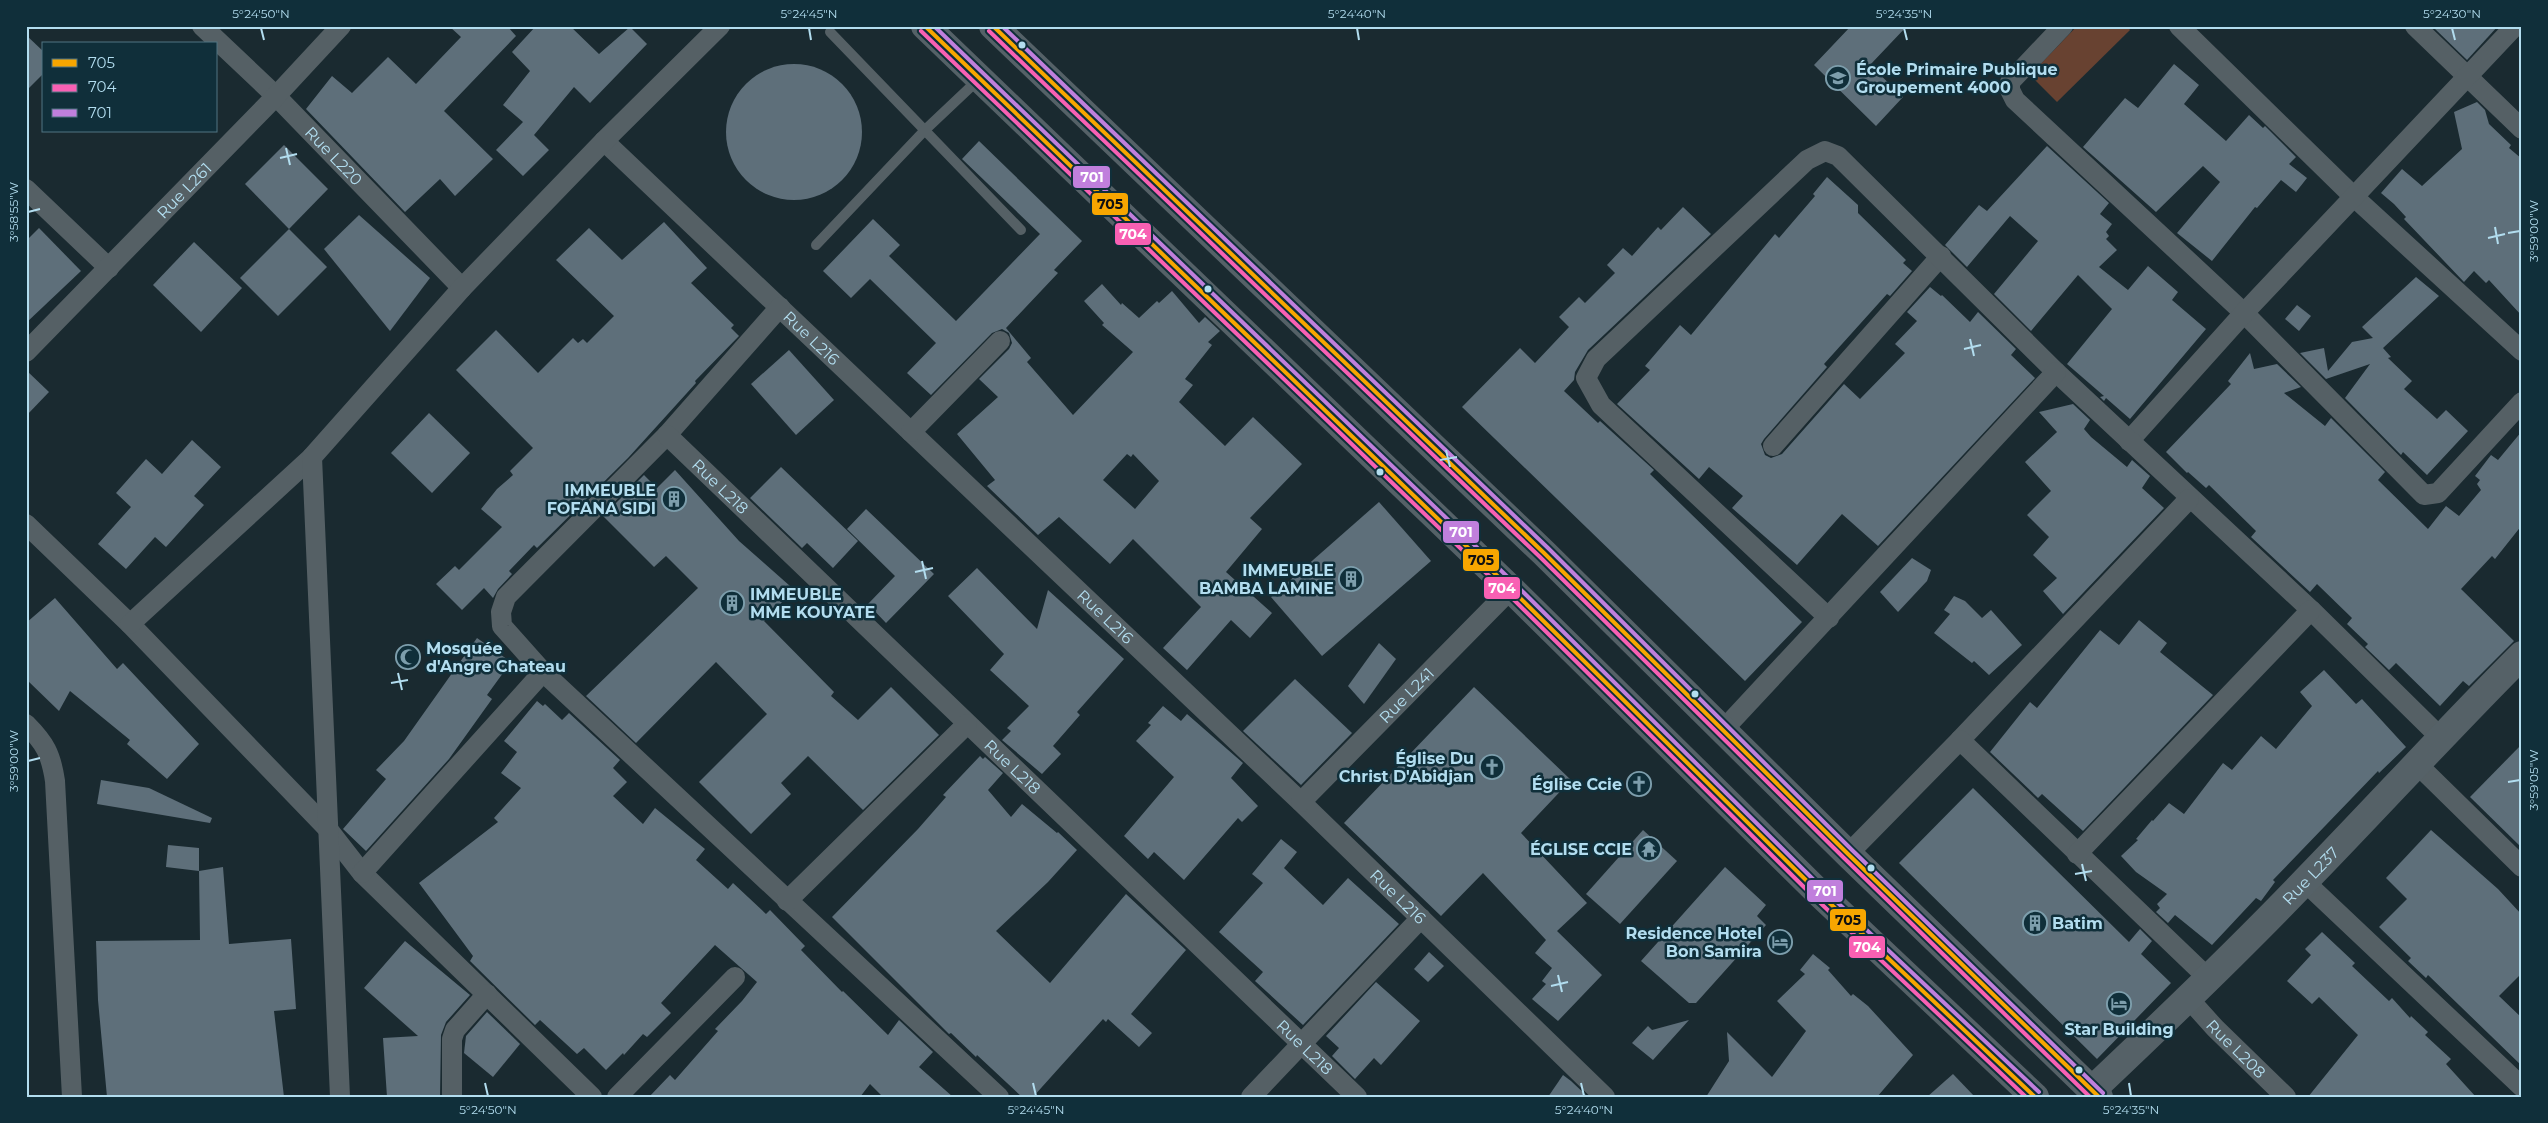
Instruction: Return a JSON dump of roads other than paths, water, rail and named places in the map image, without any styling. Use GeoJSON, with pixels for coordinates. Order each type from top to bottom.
{"type":"FeatureCollection","features":[{"type":"Feature","properties":{"kind":"main road"},"geometry":{"type":"LineString","coordinates":[[925,26],[1511,589],[1804,879],[2035,1097]]}},
{"type":"Feature","properties":{"kind":"main road"},"geometry":{"type":"LineString","coordinates":[[993,26],[1544,553],[1848,854],[2095,1094]]}},
{"type":"Feature","properties":{"kind":"main road","name":"Rue L237"},"geometry":{"type":"LineString","coordinates":[[2095,1094],[2305,882],[2440,737],[2522,655]]}},
{"type":"Feature","properties":{"kind":"street","name":"Rue L220"},"geometry":{"type":"LineString","coordinates":[[202,26],[276,96],[462,288]]}},
{"type":"Feature","properties":{"kind":"street","name":"Rue L261"},"geometry":{"type":"LineString","coordinates":[[26,352],[276,96],[341,26]]}},
{"type":"Feature","properties":{"kind":"street"},"geometry":{"type":"LineString","coordinates":[[130,624],[312,457],[462,288],[604,141],[720,26]]}},
{"type":"Feature","properties":{"kind":"street"},"geometry":{"type":"LineString","coordinates":[[2063,26],[2010,82],[2010,90],[2014,100],[2244,313],[2424,494],[2431,496],[2438,493],[2522,402]]}},
{"type":"Feature","properties":{"kind":"street"},"geometry":{"type":"LineString","coordinates":[[2179,26],[2353,196],[2522,351]]}},
{"type":"Feature","properties":{"kind":"street"},"geometry":{"type":"LineString","coordinates":[[2414,26],[2522,129]]}},
{"type":"Feature","properties":{"kind":"street"},"geometry":{"type":"LineString","coordinates":[[2129,441],[2244,313],[2515,26]]}},
{"type":"Feature","properties":{"kind":"street","name":"Rue L216"},"geometry":{"type":"LineString","coordinates":[[604,141],[1301,802],[1605,1097]]}},
{"type":"Feature","properties":{"kind":"street"},"geometry":{"type":"LineString","coordinates":[[1830,618],[1601,404],[1586,378],[1596,359],[1807,160],[1825,151],[1838,156],[2056,372],[2189,499],[2311,610],[2440,737]]}},
{"type":"Feature","properties":{"kind":"street"},"geometry":{"type":"LineString","coordinates":[[26,189],[108,268]]}},
{"type":"Feature","properties":{"kind":"street"},"geometry":{"type":"LineString","coordinates":[[1773,446],[1941,256]]}},
{"type":"Feature","properties":{"kind":"street"},"geometry":{"type":"LineString","coordinates":[[780,307],[667,435],[506,597],[501,612],[502,626],[544,672],[999,1097]]}},
{"type":"Feature","properties":{"kind":"street"},"geometry":{"type":"LineString","coordinates":[[911,432],[1000,341]]}},
{"type":"Feature","properties":{"kind":"street"},"geometry":{"type":"LineString","coordinates":[[1723,730],[1830,618],[2056,372]]}},
{"type":"Feature","properties":{"kind":"street","name":"Rue L218"},"geometry":{"type":"LineString","coordinates":[[667,435],[1357,1097]]}},
{"type":"Feature","properties":{"kind":"street"},"geometry":{"type":"LineString","coordinates":[[312,457],[340,1097]]}},
{"type":"Feature","properties":{"kind":"street"},"geometry":{"type":"LineString","coordinates":[[1848,854],[1960,740],[2189,499]]}},
{"type":"Feature","properties":{"kind":"street"},"geometry":{"type":"LineString","coordinates":[[26,524],[130,624],[327,828],[362,873],[592,1097]]}},
{"type":"Feature","properties":{"kind":"street","name":"Rue L241"},"geometry":{"type":"LineString","coordinates":[[1301,802],[1511,589]]}},
{"type":"Feature","properties":{"kind":"street"},"geometry":{"type":"LineString","coordinates":[[2077,854],[2311,610]]}},
{"type":"Feature","properties":{"kind":"street"},"geometry":{"type":"LineString","coordinates":[[362,873],[544,672]]}},
{"type":"Feature","properties":{"kind":"street"},"geometry":{"type":"LineString","coordinates":[[26,724],[41,739],[51,757],[55,781],[72,1097]]}},
{"type":"Feature","properties":{"kind":"street"},"geometry":{"type":"LineString","coordinates":[[787,901],[967,724]]}},
{"type":"Feature","properties":{"kind":"street"},"geometry":{"type":"LineString","coordinates":[[1960,740],[2208,978]]}},
{"type":"Feature","properties":{"kind":"street"},"geometry":{"type":"LineString","coordinates":[[2416,763],[2522,867]]}},
{"type":"Feature","properties":{"kind":"street"},"geometry":{"type":"LineString","coordinates":[[2305,882],[2522,1087]]}},
{"type":"Feature","properties":{"kind":"street"},"geometry":{"type":"LineString","coordinates":[[1251,1097],[1421,918]]}},
{"type":"Feature","properties":{"kind":"street"},"geometry":{"type":"LineString","coordinates":[[617,1097],[735,977]]}},
{"type":"Feature","properties":{"kind":"street"},"geometry":{"type":"LineString","coordinates":[[452,1097],[452,1039],[456,1030],[487,994]]}},
{"type":"Feature","properties":{"kind":"street","name":"Rue L208"},"geometry":{"type":"LineString","coordinates":[[2188,998],[2215,1028],[2286,1097]]}},
{"type":"Feature","properties":{"kind":"lane"},"geometry":{"type":"LineString","coordinates":[[830,32],[1021,230]]}},
{"type":"Feature","properties":{"kind":"lane"},"geometry":{"type":"LineString","coordinates":[[816,245],[925,130],[980,78]]}},
{"type":"Feature","properties":{"kind":"place","name":"École Primaire Publique Groupement 4000"},"geometry":{"type":"Point","coordinates":[1838,78]}},
{"type":"Feature","properties":{"kind":"place","name":"IMMEUBLE FOFANA SIDI"},"geometry":{"type":"Point","coordinates":[674,499]}},
{"type":"Feature","properties":{"kind":"place","name":"IMMEUBLE BAMBA LAMINE"},"geometry":{"type":"Point","coordinates":[1351,579]}},
{"type":"Feature","properties":{"kind":"place","name":"IMMEUBLE MME KOUYATE"},"geometry":{"type":"Point","coordinates":[732,603]}},
{"type":"Feature","properties":{"kind":"place","name":"Mosquée d'Angre Chateau"},"geometry":{"type":"Point","coordinates":[408,657]}},
{"type":"Feature","properties":{"kind":"place","name":"Église Du Christ D'Abidjan"},"geometry":{"type":"Point","coordinates":[1492,767]}},
{"type":"Feature","properties":{"kind":"place","name":"Église Ccie"},"geometry":{"type":"Point","coordinates":[1639,784]}},
{"type":"Feature","properties":{"kind":"place","name":"ÉGLISE CCIE"},"geometry":{"type":"Point","coordinates":[1649,849]}},
{"type":"Feature","properties":{"kind":"place","name":"Batim"},"geometry":{"type":"Point","coordinates":[2035,923]}},
{"type":"Feature","properties":{"kind":"place","name":"Residence Hotel Bon Samira"},"geometry":{"type":"Point","coordinates":[1780,942]}},
{"type":"Feature","properties":{"kind":"place","name":"Star Building"},"geometry":{"type":"Point","coordinates":[2119,1004]}}]}
